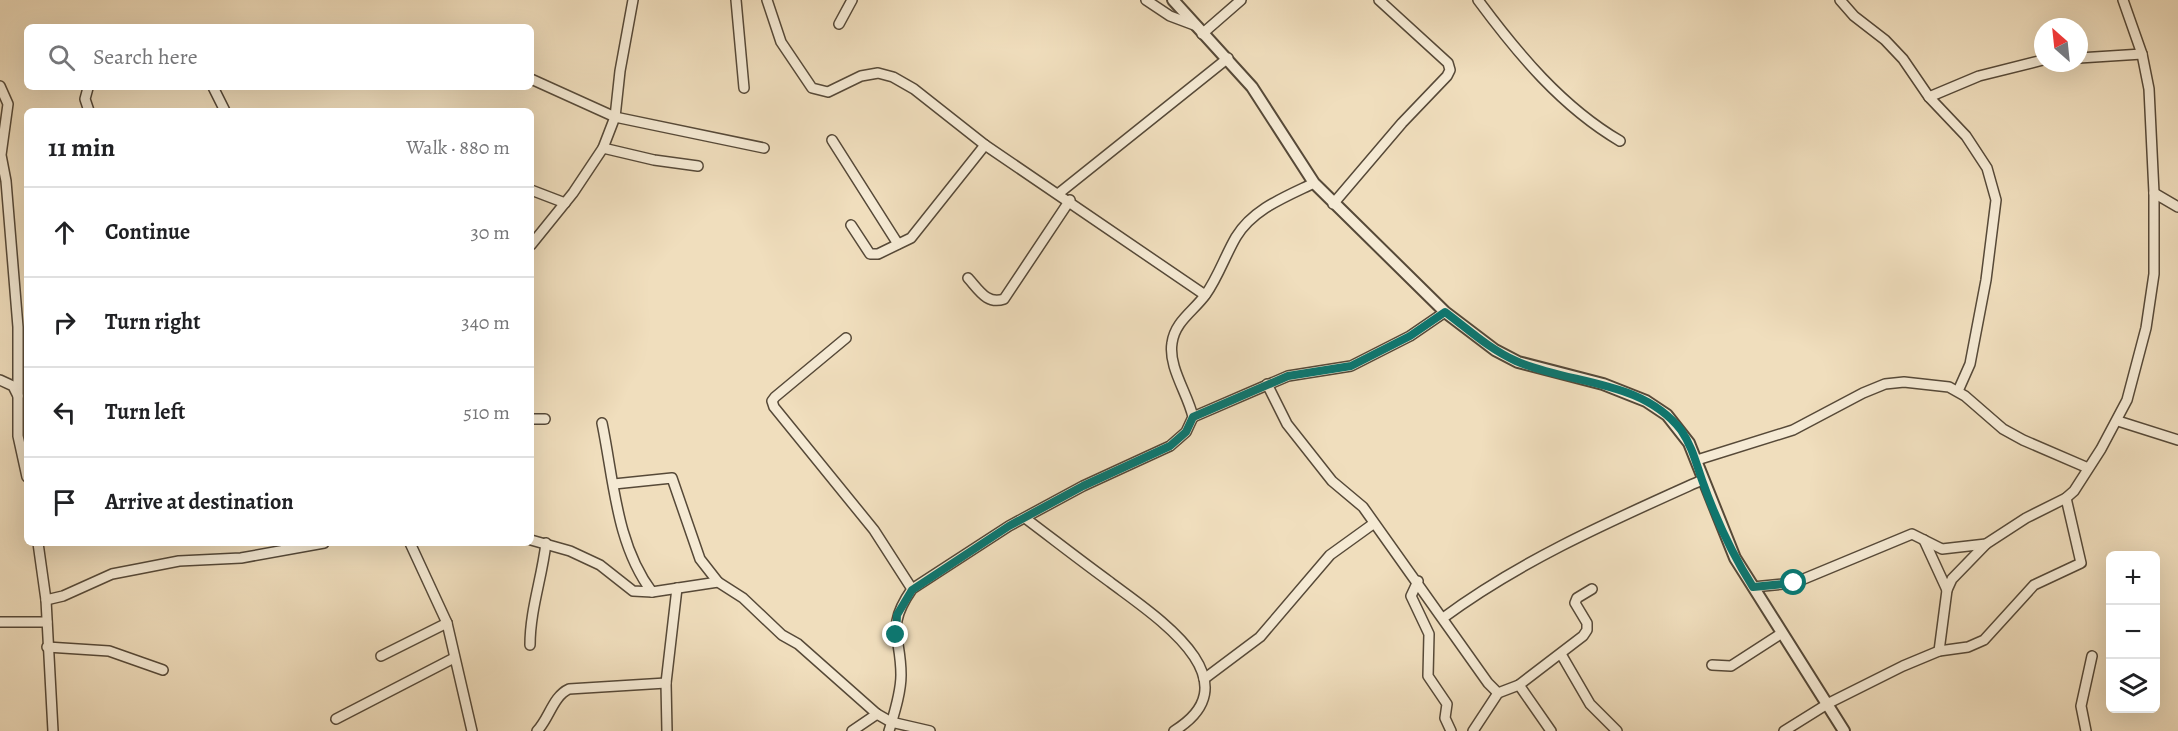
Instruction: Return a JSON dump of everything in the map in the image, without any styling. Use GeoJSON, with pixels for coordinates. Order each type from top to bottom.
{"type":"FeatureCollection","features":[{"type":"Feature","properties":{"kind":"street"},"geometry":{"type":"LineString","coordinates":[[534,241],[565,203],[603,148],[615,117],[620,71],[633,0]]}},
{"type":"Feature","properties":{"kind":"street"},"geometry":{"type":"LineString","coordinates":[[736,0],[744,88]]}},
{"type":"Feature","properties":{"kind":"street"},"geometry":{"type":"LineString","coordinates":[[767,0],[781,42],[812,88],[828,92],[861,76],[878,73],[893,77],[914,89],[985,145],[1070,200],[1205,295]]}},
{"type":"Feature","properties":{"kind":"street"},"geometry":{"type":"LineString","coordinates":[[839,24],[852,0]]}},
{"type":"Feature","properties":{"kind":"street"},"geometry":{"type":"LineString","coordinates":[[1146,0],[1170,16],[1194,25]]}},
{"type":"Feature","properties":{"kind":"street"},"geometry":{"type":"LineString","coordinates":[[1173,0],[1202,34],[1228,58],[1269,112],[1314,183],[1445,312],[1495,350],[1518,362],[1603,384],[1655,406],[1681,431],[1697,460],[1702,480],[1735,558],[1844,731]]}},
{"type":"Feature","properties":{"kind":"street"},"geometry":{"type":"LineString","coordinates":[[1202,34],[1241,0]]}},
{"type":"Feature","properties":{"kind":"street"},"geometry":{"type":"LineString","coordinates":[[1333,204],[1402,123],[1447,76],[1449,70],[1448,63],[1379,0]]}},
{"type":"Feature","properties":{"kind":"street"},"geometry":{"type":"LineString","coordinates":[[1478,0],[1501,31],[1548,84],[1595,126],[1620,141]]}},
{"type":"Feature","properties":{"kind":"street"},"geometry":{"type":"LineString","coordinates":[[1840,0],[1854,16],[1885,40],[1903,59],[1929,97],[1966,136],[1987,168],[1996,200],[1978,330],[1970,364],[1958,391]]}},
{"type":"Feature","properties":{"kind":"street"},"geometry":{"type":"LineString","coordinates":[[1940,651],[1947,590],[1952,579],[1986,544],[2026,518],[2074,492],[2118,421],[2133,381],[2146,328],[2154,274],[2154,193],[2149,89],[2142,54],[2123,0]]}},
{"type":"Feature","properties":{"kind":"street"},"geometry":{"type":"LineString","coordinates":[[2088,57],[2142,54]]}},
{"type":"Feature","properties":{"kind":"street"},"geometry":{"type":"LineString","coordinates":[[1058,194],[1228,58]]}},
{"type":"Feature","properties":{"kind":"street"},"geometry":{"type":"LineString","coordinates":[[1929,97],[1979,76],[2034,62]]}},
{"type":"Feature","properties":{"kind":"street"},"geometry":{"type":"LineString","coordinates":[[534,80],[615,117],[764,148]]}},
{"type":"Feature","properties":{"kind":"street"},"geometry":{"type":"LineString","coordinates":[[0,86],[8,104],[1,155],[6,181],[4,216],[18,327],[18,396],[23,435]]}},
{"type":"Feature","properties":{"kind":"street"},"geometry":{"type":"LineString","coordinates":[[87,90],[85,99],[88,108]]}},
{"type":"Feature","properties":{"kind":"street"},"geometry":{"type":"LineString","coordinates":[[214,90],[224,108]]}},
{"type":"Feature","properties":{"kind":"street"},"geometry":{"type":"LineString","coordinates":[[832,140],[898,244]]}},
{"type":"Feature","properties":{"kind":"street"},"geometry":{"type":"LineString","coordinates":[[851,225],[870,254],[898,244],[914,234],[985,145]]}},
{"type":"Feature","properties":{"kind":"street"},"geometry":{"type":"LineString","coordinates":[[603,148],[654,160],[698,166]]}},
{"type":"Feature","properties":{"kind":"street"},"geometry":{"type":"LineString","coordinates":[[1193,417],[1174,362],[1171,344],[1177,327],[1205,295],[1236,237],[1249,221],[1266,207],[1314,183]]}},
{"type":"Feature","properties":{"kind":"street"},"geometry":{"type":"LineString","coordinates":[[534,191],[565,203]]}},
{"type":"Feature","properties":{"kind":"street"},"geometry":{"type":"LineString","coordinates":[[2154,193],[2178,207]]}},
{"type":"Feature","properties":{"kind":"street"},"geometry":{"type":"LineString","coordinates":[[968,278],[989,300],[996,302],[1004,299],[1070,200]]}},
{"type":"Feature","properties":{"kind":"street"},"geometry":{"type":"LineString","coordinates":[[890,727],[901,676],[895,622],[902,604],[912,590],[1025,518],[1083,486],[1162,451],[1186,432],[1193,417],[1288,376],[1351,366],[1410,336],[1445,312]]}},
{"type":"Feature","properties":{"kind":"street"},"geometry":{"type":"LineString","coordinates":[[846,338],[772,401],[774,407],[874,530],[912,590]]}},
{"type":"Feature","properties":{"kind":"street"},"geometry":{"type":"LineString","coordinates":[[0,380],[13,386],[18,396]]}},
{"type":"Feature","properties":{"kind":"street"},"geometry":{"type":"LineString","coordinates":[[1697,460],[1793,430],[1854,397],[1885,384],[1904,382],[1948,387],[1958,391],[2003,429],[2088,468]]}},
{"type":"Feature","properties":{"kind":"street"},"geometry":{"type":"LineString","coordinates":[[1267,384],[1287,424],[1308,453],[1332,481],[1363,507],[1373,524],[1418,581],[1488,683],[1498,693]]}},
{"type":"Feature","properties":{"kind":"street"},"geometry":{"type":"LineString","coordinates":[[534,419],[545,419]]}},
{"type":"Feature","properties":{"kind":"street"},"geometry":{"type":"LineString","coordinates":[[2118,421],[2178,440]]}},
{"type":"Feature","properties":{"kind":"street"},"geometry":{"type":"LineString","coordinates":[[602,423],[628,554],[652,592]]}},
{"type":"Feature","properties":{"kind":"street"},"geometry":{"type":"LineString","coordinates":[[614,484],[672,478],[700,559],[718,582],[743,598],[782,635],[798,644],[890,727],[930,731]]}},
{"type":"Feature","properties":{"kind":"street"},"geometry":{"type":"LineString","coordinates":[[1443,618],[1494,583],[1607,522],[1702,480]]}},
{"type":"Feature","properties":{"kind":"street"},"geometry":{"type":"LineString","coordinates":[[1784,731],[1829,704],[1940,651],[1968,647],[1984,640],[2034,585],[2080,563],[2066,498]]}},
{"type":"Feature","properties":{"kind":"street"},"geometry":{"type":"LineString","coordinates":[[1025,518],[1162,621],[1189,647],[1204,679],[1200,708],[1191,720],[1174,731]]}},
{"type":"Feature","properties":{"kind":"street"},"geometry":{"type":"LineString","coordinates":[[1204,679],[1260,637],[1330,555],[1373,524]]}},
{"type":"Feature","properties":{"kind":"street"},"geometry":{"type":"LineString","coordinates":[[1753,587],[1794,583],[1912,534],[1942,549],[1986,544]]}},
{"type":"Feature","properties":{"kind":"street"},"geometry":{"type":"LineString","coordinates":[[1924,540],[1947,590]]}},
{"type":"Feature","properties":{"kind":"street"},"geometry":{"type":"LineString","coordinates":[[534,541],[546,543],[600,565],[633,591],[652,592],[718,582]]}},
{"type":"Feature","properties":{"kind":"street"},"geometry":{"type":"LineString","coordinates":[[530,645],[531,615],[542,576],[546,543]]}},
{"type":"Feature","properties":{"kind":"street"},"geometry":{"type":"LineString","coordinates":[[38,546],[46,600],[53,731]]}},
{"type":"Feature","properties":{"kind":"street"},"geometry":{"type":"LineString","coordinates":[[46,600],[63,596],[112,574],[179,561],[241,558],[301,546]]}},
{"type":"Feature","properties":{"kind":"street"},"geometry":{"type":"LineString","coordinates":[[411,546],[447,623],[472,731]]}},
{"type":"Feature","properties":{"kind":"street"},"geometry":{"type":"LineString","coordinates":[[1418,581],[1411,596],[1429,634],[1428,676],[1447,704],[1445,718],[1451,731]]}},
{"type":"Feature","properties":{"kind":"street"},"geometry":{"type":"LineString","coordinates":[[668,731],[666,683],[677,588]]}},
{"type":"Feature","properties":{"kind":"street"},"geometry":{"type":"LineString","coordinates":[[1473,731],[1498,693],[1519,685],[1561,654],[1587,630],[1587,623],[1575,603],[1577,598],[1592,589]]}},
{"type":"Feature","properties":{"kind":"street"},"geometry":{"type":"LineString","coordinates":[[0,622],[47,622]]}},
{"type":"Feature","properties":{"kind":"street"},"geometry":{"type":"LineString","coordinates":[[381,656],[447,623]]}},
{"type":"Feature","properties":{"kind":"street"},"geometry":{"type":"LineString","coordinates":[[1712,665],[1731,666],[1782,633]]}},
{"type":"Feature","properties":{"kind":"street"},"geometry":{"type":"LineString","coordinates":[[47,647],[109,651],[163,670]]}},
{"type":"Feature","properties":{"kind":"street"},"geometry":{"type":"LineString","coordinates":[[1561,654],[1590,704],[1617,731]]}},
{"type":"Feature","properties":{"kind":"street"},"geometry":{"type":"LineString","coordinates":[[2086,731],[2081,706],[2092,656]]}},
{"type":"Feature","properties":{"kind":"street"},"geometry":{"type":"LineString","coordinates":[[336,719],[454,658]]}},
{"type":"Feature","properties":{"kind":"street"},"geometry":{"type":"LineString","coordinates":[[537,731],[547,722],[558,697],[569,689],[666,683]]}},
{"type":"Feature","properties":{"kind":"street"},"geometry":{"type":"LineString","coordinates":[[1519,685],[1551,731]]}},
{"type":"Feature","properties":{"kind":"street"},"geometry":{"type":"LineString","coordinates":[[852,731],[877,714]]}},
{"type":"Feature","properties":{"kind":"route"},"geometry":{"type":"LineString","coordinates":[[896,635],[897,615],[912,590],[1009,526],[1083,486],[1154,456],[1186,432],[1193,417],[1288,376],[1351,366],[1377,355],[1445,312],[1495,350],[1518,362],[1603,384],[1646,401],[1667,415],[1689,443],[1735,558],[1753,587],[1794,583]]}}]}
